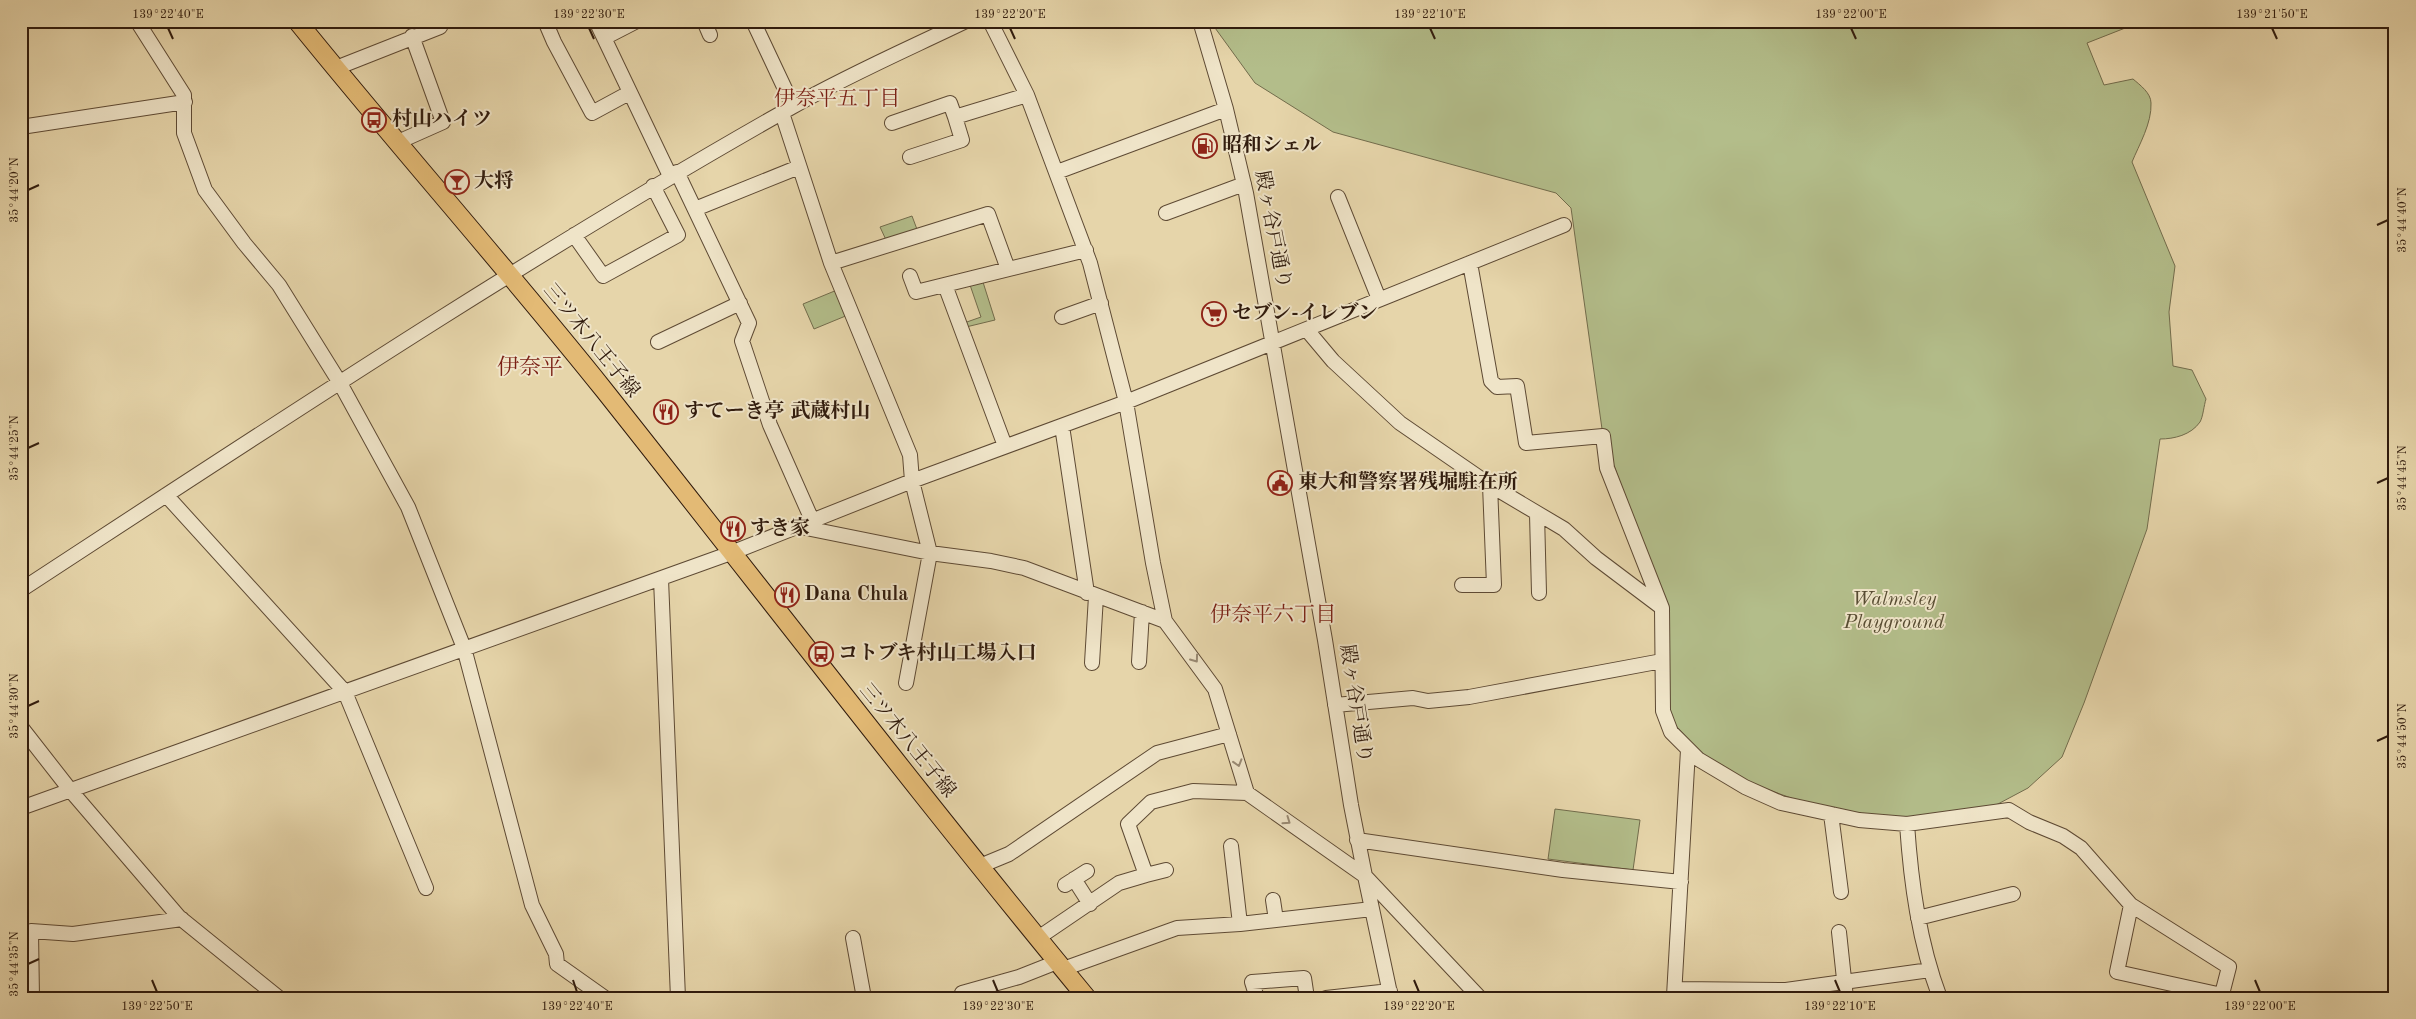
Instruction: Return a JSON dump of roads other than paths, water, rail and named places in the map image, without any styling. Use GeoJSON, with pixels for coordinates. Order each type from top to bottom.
{"type":"FeatureCollection","features":[{"type":"Feature","properties":{"kind":"main road","name":"三ツ木八王子線"},"geometry":{"type":"LineString","coordinates":[[298,21],[510,274],[1085,997]]}},
{"type":"Feature","properties":{"kind":"street"},"geometry":{"type":"LineString","coordinates":[[136,21],[184,95],[184,133],[205,190],[244,243],[279,285],[340,383],[408,507],[464,648],[532,905],[556,954],[557,964],[605,998]]}},
{"type":"Feature","properties":{"kind":"street"},"geometry":{"type":"LineString","coordinates":[[336,68],[412,36],[440,27],[443,21]]}},
{"type":"Feature","properties":{"kind":"street"},"geometry":{"type":"LineString","coordinates":[[545,21],[554,42],[592,113],[629,93]]}},
{"type":"Feature","properties":{"kind":"street"},"geometry":{"type":"LineString","coordinates":[[596,21],[629,93],[673,174],[695,209],[749,323],[742,341],[770,425],[812,520]]}},
{"type":"Feature","properties":{"kind":"street"},"geometry":{"type":"LineString","coordinates":[[604,38],[637,21]]}},
{"type":"Feature","properties":{"kind":"street"},"geometry":{"type":"LineString","coordinates":[[704,21],[710,35]]}},
{"type":"Feature","properties":{"kind":"street"},"geometry":{"type":"LineString","coordinates":[[753,21],[787,109],[799,168],[831,263],[910,455],[912,481],[930,553],[906,682]]}},
{"type":"Feature","properties":{"kind":"street"},"geometry":{"type":"LineString","coordinates":[[990,21],[1027,95],[1086,250],[1102,302],[1126,402],[1153,563],[1165,621],[1215,688],[1247,793]]}},
{"type":"Feature","properties":{"kind":"street","name":"殿ヶ谷戸通り"},"geometry":{"type":"LineString","coordinates":[[1200,21],[1226,109],[1244,184],[1357,840],[1390,994]]}},
{"type":"Feature","properties":{"kind":"street"},"geometry":{"type":"LineString","coordinates":[[21,590],[510,274],[653,186],[787,109],[964,22]]}},
{"type":"Feature","properties":{"kind":"street"},"geometry":{"type":"LineString","coordinates":[[398,142],[443,122],[412,36]]}},
{"type":"Feature","properties":{"kind":"street"},"geometry":{"type":"LineString","coordinates":[[955,117],[1027,95]]}},
{"type":"Feature","properties":{"kind":"street"},"geometry":{"type":"LineString","coordinates":[[21,127],[184,102]]}},
{"type":"Feature","properties":{"kind":"street"},"geometry":{"type":"LineString","coordinates":[[892,123],[950,104],[962,140],[910,157]]}},
{"type":"Feature","properties":{"kind":"street"},"geometry":{"type":"LineString","coordinates":[[1057,172],[1226,109]]}},
{"type":"Feature","properties":{"kind":"street"},"geometry":{"type":"LineString","coordinates":[[695,209],[799,168]]}},
{"type":"Feature","properties":{"kind":"street"},"geometry":{"type":"LineString","coordinates":[[1166,213],[1244,184]]}},
{"type":"Feature","properties":{"kind":"street"},"geometry":{"type":"LineString","coordinates":[[574,235],[603,276],[678,235],[653,186]]}},
{"type":"Feature","properties":{"kind":"street"},"geometry":{"type":"LineString","coordinates":[[1338,197],[1379,299]]}},
{"type":"Feature","properties":{"kind":"street"},"geometry":{"type":"LineString","coordinates":[[831,263],[988,214],[1008,269]]}},
{"type":"Feature","properties":{"kind":"street"},"geometry":{"type":"LineString","coordinates":[[21,808],[731,553],[912,481],[1126,402],[1564,225]]}},
{"type":"Feature","properties":{"kind":"street"},"geometry":{"type":"LineString","coordinates":[[910,276],[916,292],[1086,250]]}},
{"type":"Feature","properties":{"kind":"street"},"geometry":{"type":"LineString","coordinates":[[1470,262],[1491,380],[1497,387],[1517,386],[1526,443],[1604,436],[1607,468],[1662,608],[1663,717],[1670,732],[1688,750],[1716,771],[1761,796],[1781,803],[1859,820],[1907,824],[2009,810],[2029,822],[2063,836],[2081,848],[2131,906],[2229,967],[2221,996],[2117,972],[2131,906]]}},
{"type":"Feature","properties":{"kind":"street"},"geometry":{"type":"LineString","coordinates":[[945,285],[1005,446]]}},
{"type":"Feature","properties":{"kind":"street"},"geometry":{"type":"LineString","coordinates":[[1062,317],[1102,302]]}},
{"type":"Feature","properties":{"kind":"street"},"geometry":{"type":"LineString","coordinates":[[658,342],[740,303]]}},
{"type":"Feature","properties":{"kind":"street"},"geometry":{"type":"LineString","coordinates":[[1307,330],[1333,361],[1400,423],[1490,485],[1564,529],[1596,558],[1662,608]]}},
{"type":"Feature","properties":{"kind":"street"},"geometry":{"type":"LineString","coordinates":[[1062,426],[1091,594],[1092,663]]}},
{"type":"Feature","properties":{"kind":"street"},"geometry":{"type":"LineString","coordinates":[[1462,585],[1494,586],[1490,485]]}},
{"type":"Feature","properties":{"kind":"street"},"geometry":{"type":"LineString","coordinates":[[166,495],[345,692],[426,888]]}},
{"type":"Feature","properties":{"kind":"street"},"geometry":{"type":"LineString","coordinates":[[1537,514],[1539,592]]}},
{"type":"Feature","properties":{"kind":"street"},"geometry":{"type":"LineString","coordinates":[[795,526],[930,553],[991,561],[1024,568],[1165,621]]}},
{"type":"Feature","properties":{"kind":"street"},"geometry":{"type":"LineString","coordinates":[[661,579],[678,998]]}},
{"type":"Feature","properties":{"kind":"street"},"geometry":{"type":"LineString","coordinates":[[1139,662],[1142,612]]}},
{"type":"Feature","properties":{"kind":"street"},"geometry":{"type":"LineString","coordinates":[[1335,705],[1413,698],[1428,701],[1470,697],[1662,661]]}},
{"type":"Feature","properties":{"kind":"street"},"geometry":{"type":"LineString","coordinates":[[21,727],[71,791],[182,920],[279,998]]}},
{"type":"Feature","properties":{"kind":"street"},"geometry":{"type":"LineString","coordinates":[[980,866],[1009,854],[1156,753],[1229,734]]}},
{"type":"Feature","properties":{"kind":"street"},"geometry":{"type":"LineString","coordinates":[[1688,750],[1675,993],[1786,990],[1930,970]]}},
{"type":"Feature","properties":{"kind":"street"},"geometry":{"type":"LineString","coordinates":[[1146,875],[1128,824],[1151,802],[1193,791],[1247,793],[1365,876],[1480,998]]}},
{"type":"Feature","properties":{"kind":"street"},"geometry":{"type":"LineString","coordinates":[[1831,814],[1842,892]]}},
{"type":"Feature","properties":{"kind":"street"},"geometry":{"type":"LineString","coordinates":[[1907,824],[1918,918],[1930,970],[1940,998]]}},
{"type":"Feature","properties":{"kind":"street"},"geometry":{"type":"LineString","coordinates":[[1357,840],[1563,870],[1681,882]]}},
{"type":"Feature","properties":{"kind":"street"},"geometry":{"type":"LineString","coordinates":[[1231,846],[1240,924]]}},
{"type":"Feature","properties":{"kind":"street"},"geometry":{"type":"LineString","coordinates":[[1038,938],[1119,883],[1166,870]]}},
{"type":"Feature","properties":{"kind":"street"},"geometry":{"type":"LineString","coordinates":[[1088,871],[1069,882],[1090,904]]}},
{"type":"Feature","properties":{"kind":"street"},"geometry":{"type":"LineString","coordinates":[[1918,918],[2013,894]]}},
{"type":"Feature","properties":{"kind":"street"},"geometry":{"type":"LineString","coordinates":[[1273,900],[1276,920]]}},
{"type":"Feature","properties":{"kind":"street"},"geometry":{"type":"LineString","coordinates":[[963,998],[962,992],[1060,966],[1176,928],[1240,924],[1372,909]]}},
{"type":"Feature","properties":{"kind":"street"},"geometry":{"type":"LineString","coordinates":[[32,998],[31,931],[73,934],[182,920]]}},
{"type":"Feature","properties":{"kind":"street"},"geometry":{"type":"LineString","coordinates":[[1839,932],[1846,998]]}},
{"type":"Feature","properties":{"kind":"street"},"geometry":{"type":"LineString","coordinates":[[853,938],[864,998]]}},
{"type":"Feature","properties":{"kind":"street"},"geometry":{"type":"LineString","coordinates":[[1257,998],[1252,982],[1304,978],[1307,998]]}},
{"type":"Feature","properties":{"kind":"street"},"geometry":{"type":"LineString","coordinates":[[1326,998],[1390,994]]}},
{"type":"Feature","properties":{"kind":"place","name":"村山ハイツ"},"geometry":{"type":"Point","coordinates":[374,120]}},
{"type":"Feature","properties":{"kind":"place","name":"昭和シェル"},"geometry":{"type":"Point","coordinates":[1205,146]}},
{"type":"Feature","properties":{"kind":"place","name":"大将"},"geometry":{"type":"Point","coordinates":[457,182]}},
{"type":"Feature","properties":{"kind":"place","name":"セブン-イレブン"},"geometry":{"type":"Point","coordinates":[1214,314]}},
{"type":"Feature","properties":{"kind":"place","name":"すてーき亭 武蔵村山"},"geometry":{"type":"Point","coordinates":[666,412]}},
{"type":"Feature","properties":{"kind":"place","name":"東大和警察署残堀駐在所"},"geometry":{"type":"Point","coordinates":[1280,483]}},
{"type":"Feature","properties":{"kind":"place","name":"すき家"},"geometry":{"type":"Point","coordinates":[733,529]}},
{"type":"Feature","properties":{"kind":"place","name":"Dana Chula"},"geometry":{"type":"Point","coordinates":[787,595]}},
{"type":"Feature","properties":{"kind":"place","name":"コトブキ村山工場入口"},"geometry":{"type":"Point","coordinates":[821,654]}},
{"type":"Feature","properties":{"kind":"district","name":"伊奈平五丁目"},"geometry":{"type":"Point","coordinates":[837,99]}},
{"type":"Feature","properties":{"kind":"district","name":"伊奈平"},"geometry":{"type":"Point","coordinates":[530,368]}},
{"type":"Feature","properties":{"kind":"district","name":"伊奈平六丁目"},"geometry":{"type":"Point","coordinates":[1273,615]}},
{"type":"Feature","properties":{"kind":"park label","name":"Walmsley Playground"},"geometry":{"type":"Point","coordinates":[1894,612]}}]}
